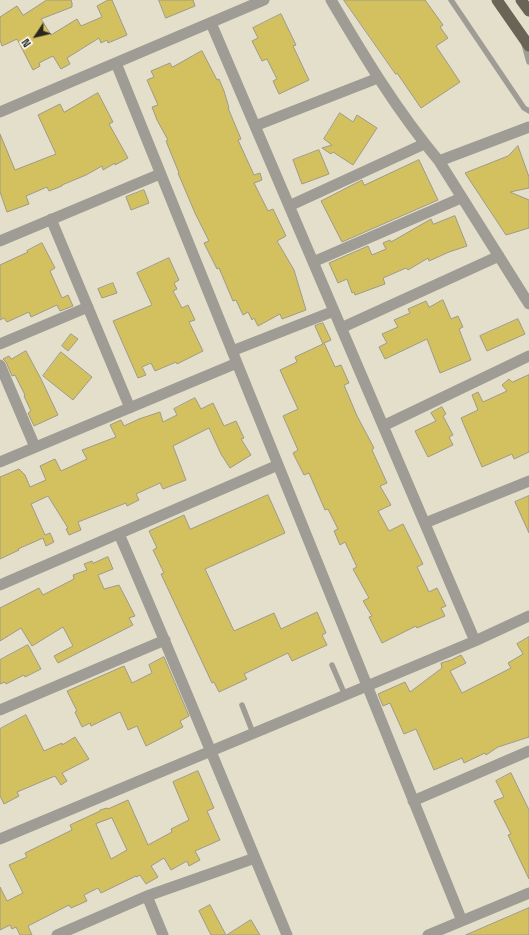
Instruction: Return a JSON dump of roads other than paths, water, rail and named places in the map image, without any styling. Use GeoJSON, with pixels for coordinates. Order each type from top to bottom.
{"type":"FeatureCollection","features":[{"type":"Feature","properties":{"kind":"main road"},"geometry":{"type":"LineString","coordinates":[[497,0],[529,46]]}},
{"type":"Feature","properties":{"kind":"main road"},"geometry":{"type":"LineString","coordinates":[[521,0],[529,11]]}},
{"type":"Feature","properties":{"kind":"street"},"geometry":{"type":"LineString","coordinates":[[0,112],[264,0]]}},
{"type":"Feature","properties":{"kind":"street"},"geometry":{"type":"LineString","coordinates":[[331,0],[378,78],[424,144],[439,161],[529,304]]}},
{"type":"Feature","properties":{"kind":"street"},"geometry":{"type":"LineString","coordinates":[[211,23],[475,641]]}},
{"type":"Feature","properties":{"kind":"street"},"geometry":{"type":"LineString","coordinates":[[116,63],[462,921]]}},
{"type":"Feature","properties":{"kind":"street"},"geometry":{"type":"LineString","coordinates":[[255,126],[378,78]]}},
{"type":"Feature","properties":{"kind":"street"},"geometry":{"type":"LineString","coordinates":[[439,161],[529,127]]}},
{"type":"Feature","properties":{"kind":"street"},"geometry":{"type":"LineString","coordinates":[[289,206],[424,144]]}},
{"type":"Feature","properties":{"kind":"street"},"geometry":{"type":"LineString","coordinates":[[0,241],[160,174]]}},
{"type":"Feature","properties":{"kind":"street"},"geometry":{"type":"LineString","coordinates":[[313,262],[461,198]]}},
{"type":"Feature","properties":{"kind":"street"},"geometry":{"type":"LineString","coordinates":[[51,219],[130,408]]}},
{"type":"Feature","properties":{"kind":"street"},"geometry":{"type":"LineString","coordinates":[[341,328],[499,256]]}},
{"type":"Feature","properties":{"kind":"street"},"geometry":{"type":"LineString","coordinates":[[0,344],[88,307]]}},
{"type":"Feature","properties":{"kind":"street"},"geometry":{"type":"LineString","coordinates":[[232,351],[334,312]]}},
{"type":"Feature","properties":{"kind":"street"},"geometry":{"type":"LineString","coordinates":[[383,426],[529,356]]}},
{"type":"Feature","properties":{"kind":"street"},"geometry":{"type":"LineString","coordinates":[[0,462],[237,363]]}},
{"type":"Feature","properties":{"kind":"street"},"geometry":{"type":"LineString","coordinates":[[0,365],[35,447]]}},
{"type":"Feature","properties":{"kind":"street"},"geometry":{"type":"LineString","coordinates":[[0,585],[278,465]]}},
{"type":"Feature","properties":{"kind":"street"},"geometry":{"type":"LineString","coordinates":[[425,523],[529,481]]}},
{"type":"Feature","properties":{"kind":"street"},"geometry":{"type":"LineString","coordinates":[[119,534],[165,640],[287,935]]}},
{"type":"Feature","properties":{"kind":"street"},"geometry":{"type":"LineString","coordinates":[[0,839],[475,641],[529,616]]}},
{"type":"Feature","properties":{"kind":"street"},"geometry":{"type":"LineString","coordinates":[[0,710],[165,640]]}},
{"type":"Feature","properties":{"kind":"street"},"geometry":{"type":"LineString","coordinates":[[414,801],[529,751]]}},
{"type":"Feature","properties":{"kind":"street"},"geometry":{"type":"LineString","coordinates":[[58,935],[147,896],[255,858]]}},
{"type":"Feature","properties":{"kind":"street"},"geometry":{"type":"LineString","coordinates":[[428,935],[529,893]]}},
{"type":"Feature","properties":{"kind":"street"},"geometry":{"type":"LineString","coordinates":[[147,896],[163,935]]}},
{"type":"Feature","properties":{"kind":"lane"},"geometry":{"type":"LineString","coordinates":[[452,0],[524,108],[529,111]]}},
{"type":"Feature","properties":{"kind":"lane"},"geometry":{"type":"LineString","coordinates":[[520,33],[529,62]]}},
{"type":"Feature","properties":{"kind":"lane"},"geometry":{"type":"LineString","coordinates":[[332,665],[345,695]]}},
{"type":"Feature","properties":{"kind":"lane"},"geometry":{"type":"LineString","coordinates":[[242,705],[253,733]]}}]}
